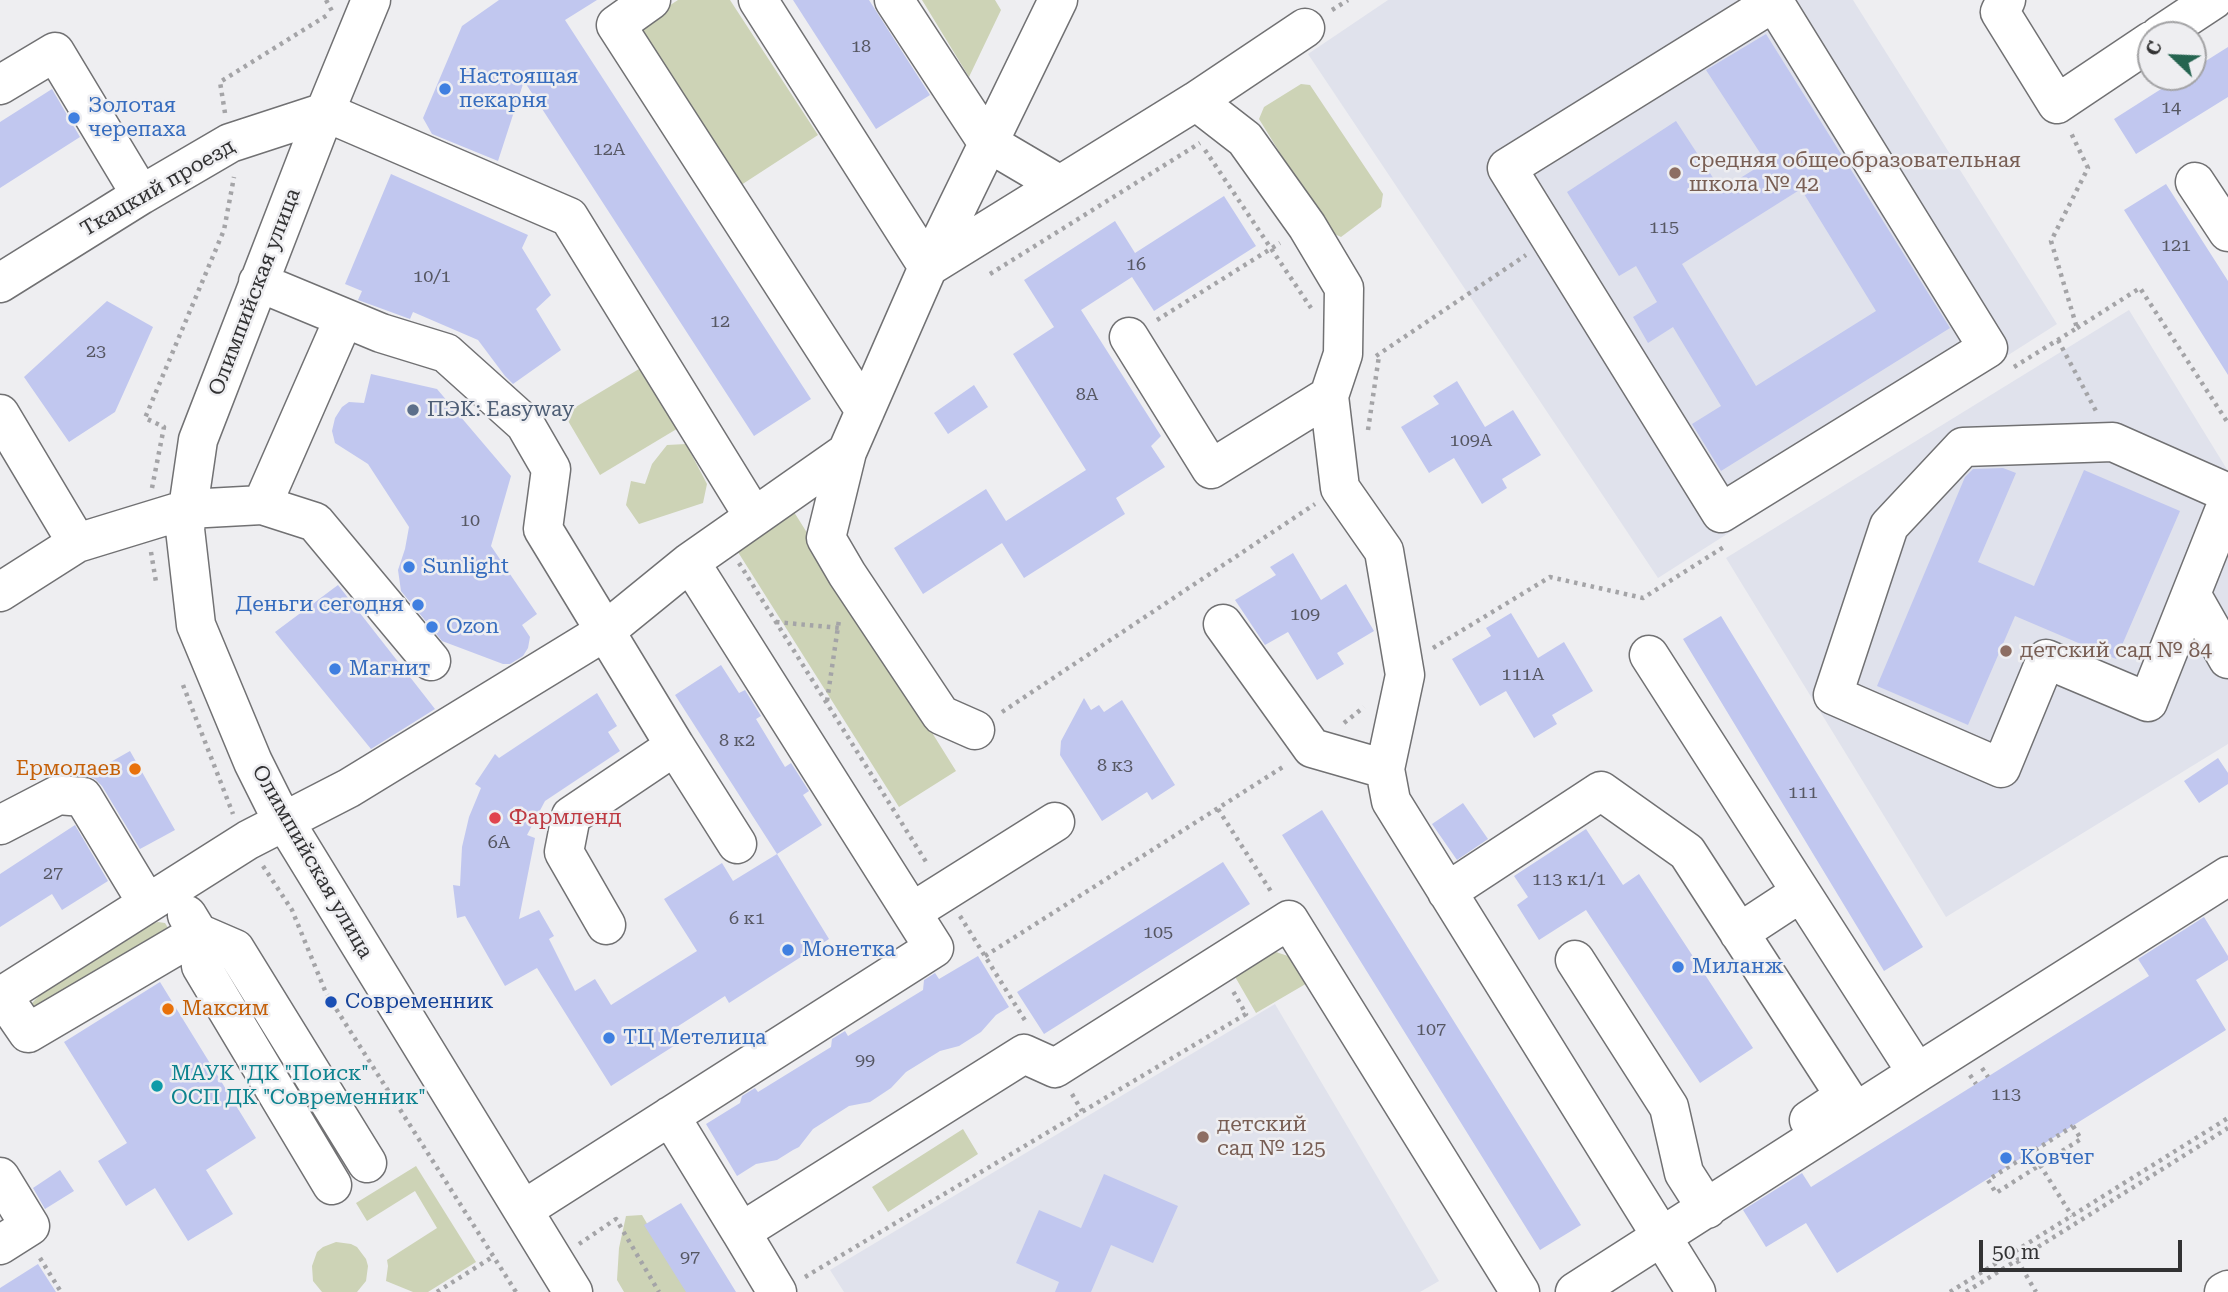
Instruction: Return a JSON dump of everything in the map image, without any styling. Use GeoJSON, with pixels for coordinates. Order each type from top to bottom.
{"type":"FeatureCollection","features":[{"type":"Feature","properties":{"kind":"street","name":"Олимпийская улица"},"geometry":{"type":"LineString","coordinates":[[372,0],[325,112],[198,440],[186,529],[197,625],[253,762],[285,822],[573,1292]]}},
{"type":"Feature","properties":{"kind":"street"},"geometry":{"type":"LineString","coordinates":[[652,0],[617,24],[865,411]]}},
{"type":"Feature","properties":{"kind":"street"},"geometry":{"type":"LineString","coordinates":[[758,0],[928,267]]}},
{"type":"Feature","properties":{"kind":"street"},"geometry":{"type":"LineString","coordinates":[[894,0],[987,142],[1060,185]]}},
{"type":"Feature","properties":{"kind":"street"},"geometry":{"type":"LineString","coordinates":[[975,730],[941,715],[826,538],[847,452],[928,267],[1058,0]]}},
{"type":"Feature","properties":{"kind":"street"},"geometry":{"type":"LineString","coordinates":[[2006,0],[2000,12],[2057,104],[2137,50]]}},
{"type":"Feature","properties":{"kind":"street"},"geometry":{"type":"LineString","coordinates":[[2181,21],[2213,0]]}},
{"type":"Feature","properties":{"kind":"street"},"geometry":{"type":"LineString","coordinates":[[1775,1],[1988,348],[1721,513],[1507,168],[1775,1]]}},
{"type":"Feature","properties":{"kind":"street"},"geometry":{"type":"LineString","coordinates":[[928,267],[1196,101],[1305,28]]}},
{"type":"Feature","properties":{"kind":"street"},"geometry":{"type":"LineString","coordinates":[[0,85],[55,52],[141,195]]}},
{"type":"Feature","properties":{"kind":"street"},"geometry":{"type":"LineString","coordinates":[[1129,337],[1211,469],[1329,396],[1361,355],[1344,288],[1307,226],[1245,139],[1196,101]]}},
{"type":"Feature","properties":{"kind":"street","name":"Ткацкий проезд"},"geometry":{"type":"LineString","coordinates":[[0,283],[230,143],[325,112]]}},
{"type":"Feature","properties":{"kind":"street"},"geometry":{"type":"LineString","coordinates":[[325,112],[569,217],[739,528]]}},
{"type":"Feature","properties":{"kind":"street"},"geometry":{"type":"LineString","coordinates":[[2195,182],[2228,232]]}},
{"type":"Feature","properties":{"kind":"street"},"geometry":{"type":"LineString","coordinates":[[258,282],[381,333],[446,353],[525,424],[551,469],[543,528],[604,632],[737,844]]}},
{"type":"Feature","properties":{"kind":"street"},"geometry":{"type":"LineString","coordinates":[[262,505],[344,318]]}},
{"type":"Feature","properties":{"kind":"street"},"geometry":{"type":"LineString","coordinates":[[1329,396],[1340,488],[1384,551],[1405,675],[1385,769],[1391,801],[1696,1292]]}},
{"type":"Feature","properties":{"kind":"street"},"geometry":{"type":"LineString","coordinates":[[0,414],[77,543]]}},
{"type":"Feature","properties":{"kind":"street"},"geometry":{"type":"LineString","coordinates":[[2228,493],[2113,442],[1963,447],[1889,526],[1833,695],[2001,768],[2046,659],[2148,702],[2228,501]]}},
{"type":"Feature","properties":{"kind":"street"},"geometry":{"type":"LineString","coordinates":[[198,933],[28,1033],[1,996],[248,840],[349,788],[604,632],[690,562],[847,452]]}},
{"type":"Feature","properties":{"kind":"street"},"geometry":{"type":"LineString","coordinates":[[0,592],[77,543],[188,509],[262,505],[314,522],[431,661]]}},
{"type":"Feature","properties":{"kind":"street"},"geometry":{"type":"LineString","coordinates":[[523,1210],[934,948],[690,562]]}},
{"type":"Feature","properties":{"kind":"street"},"geometry":{"type":"LineString","coordinates":[[2191,594],[2228,659]]}},
{"type":"Feature","properties":{"kind":"street"},"geometry":{"type":"LineString","coordinates":[[1223,624],[1312,748],[1385,769]]}},
{"type":"Feature","properties":{"kind":"street"},"geometry":{"type":"LineString","coordinates":[[1649,654],[1917,1073]]}},
{"type":"Feature","properties":{"kind":"street"},"geometry":{"type":"LineString","coordinates":[[606,925],[564,852],[571,816],[674,746]]}},
{"type":"Feature","properties":{"kind":"street"},"geometry":{"type":"LineString","coordinates":[[1447,892],[1601,791],[1687,852],[1845,1096],[1702,1201],[1662,1237],[1575,1292]]}},
{"type":"Feature","properties":{"kind":"street"},"geometry":{"type":"LineString","coordinates":[[0,825],[58,795],[83,797],[159,896],[198,933],[235,949],[367,1163]]}},
{"type":"Feature","properties":{"kind":"street"},"geometry":{"type":"LineString","coordinates":[[912,912],[1055,822]]}},
{"type":"Feature","properties":{"kind":"street"},"geometry":{"type":"LineString","coordinates":[[1702,1201],[1917,1073],[2228,876]]}},
{"type":"Feature","properties":{"kind":"street"},"geometry":{"type":"LineString","coordinates":[[1739,933],[1800,893]]}},
{"type":"Feature","properties":{"kind":"street"},"geometry":{"type":"LineString","coordinates":[[741,1232],[1024,1054],[1055,1068],[1289,920],[1520,1292]]}},
{"type":"Feature","properties":{"kind":"street"},"geometry":{"type":"LineString","coordinates":[[198,933],[201,966],[332,1185]]}},
{"type":"Feature","properties":{"kind":"street"},"geometry":{"type":"LineString","coordinates":[[1575,960],[1669,1107],[1684,1173],[1702,1201]]}},
{"type":"Feature","properties":{"kind":"street"},"geometry":{"type":"LineString","coordinates":[[670,1116],[741,1232],[791,1285]]}},
{"type":"Feature","properties":{"kind":"street"},"geometry":{"type":"LineString","coordinates":[[0,1177],[30,1226],[11,1238]]}},
{"type":"Feature","properties":{"kind":"path"},"geometry":{"type":"LineString","coordinates":[[156,583],[151,556],[151,496],[164,428],[145,418],[224,230],[234,174],[220,82],[333,12],[338,0]]}},
{"type":"Feature","properties":{"kind":"path"},"geometry":{"type":"LineString","coordinates":[[989,274],[1200,143],[1314,312]]}},
{"type":"Feature","properties":{"kind":"path"},"geometry":{"type":"LineString","coordinates":[[1129,337],[1307,226]]}},
{"type":"Feature","properties":{"kind":"path"},"geometry":{"type":"LineString","coordinates":[[1367,434],[1361,355],[1468,293],[1551,239]]}},
{"type":"Feature","properties":{"kind":"path"},"geometry":{"type":"LineString","coordinates":[[2077,328],[2140,288],[2228,422]]}},
{"type":"Feature","properties":{"kind":"path"},"geometry":{"type":"LineString","coordinates":[[2058,340],[2113,442]]}},
{"type":"Feature","properties":{"kind":"path"},"geometry":{"type":"LineString","coordinates":[[975,730],[1340,488]]}},
{"type":"Feature","properties":{"kind":"path"},"geometry":{"type":"LineString","coordinates":[[739,528],[776,622],[1027,1023]]}},
{"type":"Feature","properties":{"kind":"path"},"geometry":{"type":"LineString","coordinates":[[827,703],[847,574]]}},
{"type":"Feature","properties":{"kind":"path"},"geometry":{"type":"LineString","coordinates":[[985,956],[1312,748],[1405,675],[1425,653],[1550,577],[1643,598]]}},
{"type":"Feature","properties":{"kind":"path"},"geometry":{"type":"LineString","coordinates":[[776,622],[886,631]]}},
{"type":"Feature","properties":{"kind":"path"},"geometry":{"type":"LineString","coordinates":[[178,673],[238,826],[292,910],[326,993],[516,1292]]}},
{"type":"Feature","properties":{"kind":"path"},"geometry":{"type":"LineString","coordinates":[[1218,808],[1289,920]]}},
{"type":"Feature","properties":{"kind":"path"},"geometry":{"type":"LineString","coordinates":[[791,1285],[1247,1014]]}},
{"type":"Feature","properties":{"kind":"path"},"geometry":{"type":"LineString","coordinates":[[1055,1068],[1083,1111]]}},
{"type":"Feature","properties":{"kind":"path"},"geometry":{"type":"LineString","coordinates":[[1950,1292],[2228,1118]]}},
{"type":"Feature","properties":{"kind":"path"},"geometry":{"type":"LineString","coordinates":[[2073,1126],[2081,1139],[2040,1166],[1996,1193],[1989,1180],[2073,1126]]}},
{"type":"Feature","properties":{"kind":"path"},"geometry":{"type":"LineString","coordinates":[[1966,1292],[2228,1128]]}},
{"type":"Feature","properties":{"kind":"path"},"geometry":{"type":"LineString","coordinates":[[2040,1166],[2072,1216]]}},
{"type":"Feature","properties":{"kind":"path"},"geometry":{"type":"LineString","coordinates":[[554,1260],[616,1219],[659,1292]]}},
{"type":"Feature","properties":{"kind":"path"},"geometry":{"type":"LineString","coordinates":[[11,1238],[61,1292]]}},
{"type":"Feature","properties":{"kind":"path"},"geometry":{"type":"LineString","coordinates":[[2013,1253],[2036,1292]]}},
{"type":"Feature","properties":{"kind":"path"},"geometry":{"type":"LineString","coordinates":[[437,1292],[494,1256]]}},
{"type":"Feature","properties":{"kind":"shaded area","name":"средняя общеобразовательная школа № 42"},"geometry":{"type":"Polygon","coordinates":[[[1388,0],[1853,0],[2057,324],[1658,578],[1308,54],[1388,0]]]}},
{"type":"Feature","properties":{"kind":"shaded area","name":"детский сад № 84"},"geometry":{"type":"Polygon","coordinates":[[[2129,310],[2228,471],[2228,744],[1946,917],[1726,558],[2129,310]]]}},
{"type":"Feature","properties":{"kind":"shaded area","name":"детский сад № 125"},"geometry":{"type":"Polygon","coordinates":[[[1275,1004],[1439,1281],[1420,1292],[844,1292],[830,1270],[1275,1004]]]}},
{"type":"Feature","properties":{"kind":"green space"},"geometry":{"type":"Polygon","coordinates":[[[678,0],[730,0],[818,135],[735,189],[632,30],[678,0]]]}},
{"type":"Feature","properties":{"kind":"green space"},"geometry":{"type":"Polygon","coordinates":[[[922,0],[995,0],[1001,10],[969,77],[922,0]]]}},
{"type":"Feature","properties":{"kind":"green space"},"geometry":{"type":"Polygon","coordinates":[[[1301,84],[1310,85],[1383,194],[1381,207],[1341,237],[1328,231],[1259,119],[1264,107],[1301,84]]]}},
{"type":"Feature","properties":{"kind":"green space"},"geometry":{"type":"Polygon","coordinates":[[[644,366],[680,427],[600,475],[564,414],[644,366]]]}},
{"type":"Feature","properties":{"kind":"green space"},"geometry":{"type":"Polygon","coordinates":[[[686,444],[707,484],[703,503],[639,524],[626,505],[631,481],[645,484],[652,464],[667,445],[686,444]]]}},
{"type":"Feature","properties":{"kind":"green space"},"geometry":{"type":"Polygon","coordinates":[[[789,504],[956,771],[899,807],[731,541],[789,504]]]}},
{"type":"Feature","properties":{"kind":"green space"},"geometry":{"type":"Polygon","coordinates":[[[165,923],[170,931],[36,1017],[31,1008],[40,995],[147,925],[165,923]]]}},
{"type":"Feature","properties":{"kind":"green space"},"geometry":{"type":"Polygon","coordinates":[[[1273,951],[1294,958],[1309,982],[1256,1013],[1234,975],[1273,951]]]}},
{"type":"Feature","properties":{"kind":"green space"},"geometry":{"type":"Polygon","coordinates":[[[963,1129],[978,1154],[888,1212],[872,1187],[963,1129]]]}},
{"type":"Feature","properties":{"kind":"green space"},"geometry":{"type":"Polygon","coordinates":[[[416,1166],[476,1262],[428,1292],[413,1292],[386,1281],[387,1260],[437,1228],[415,1191],[367,1221],[356,1203],[416,1166]]]}},
{"type":"Feature","properties":{"kind":"green space"},"geometry":{"type":"Polygon","coordinates":[[[642,1215],[687,1292],[624,1292],[617,1280],[619,1248],[626,1216],[642,1215]]]}},
{"type":"Feature","properties":{"kind":"green space"},"geometry":{"type":"Polygon","coordinates":[[[336,1242],[357,1247],[366,1259],[366,1281],[357,1292],[322,1292],[313,1281],[312,1266],[317,1252],[336,1242]]]}},
{"type":"Feature","properties":{"kind":"building"},"geometry":{"type":"Polygon","coordinates":[[[499,0],[597,0],[565,20],[811,399],[754,436],[524,81],[498,161],[432,134],[423,118],[462,26],[499,0]]]}},
{"type":"Feature","properties":{"kind":"building"},"geometry":{"type":"Polygon","coordinates":[[[793,0],[869,0],[930,95],[876,129],[793,0]]]}},
{"type":"Feature","properties":{"kind":"building"},"geometry":{"type":"Polygon","coordinates":[[[1766,34],[1950,328],[1721,471],[1692,424],[1721,406],[1673,327],[1648,343],[1633,317],[1657,302],[1636,266],[1619,276],[1567,192],[1676,121],[1721,190],[1766,162],[1706,70],[1766,34]],[[1801,189],[1682,264],[1756,386],[1876,311],[1801,189]]]}},
{"type":"Feature","properties":{"kind":"building"},"geometry":{"type":"Polygon","coordinates":[[[2228,47],[2228,97],[2136,154],[2114,119],[2158,91],[2207,91],[2207,60],[2228,47]]]}},
{"type":"Feature","properties":{"kind":"building"},"geometry":{"type":"Polygon","coordinates":[[[52,89],[80,137],[0,188],[0,122],[52,89]]]}},
{"type":"Feature","properties":{"kind":"building"},"geometry":{"type":"Polygon","coordinates":[[[391,174],[528,235],[522,248],[551,295],[536,309],[561,350],[513,384],[478,340],[413,312],[410,319],[358,300],[362,291],[345,284],[391,174]]]}},
{"type":"Feature","properties":{"kind":"building"},"geometry":{"type":"Polygon","coordinates":[[[2166,184],[2228,281],[2228,375],[2124,210],[2166,184]]]}},
{"type":"Feature","properties":{"kind":"building"},"geometry":{"type":"Polygon","coordinates":[[[1224,196],[1256,246],[1154,311],[1132,277],[1081,310],[1161,436],[1151,446],[1165,467],[1116,498],[1125,514],[1024,578],[1002,543],[923,594],[894,548],[986,489],[1006,521],[1086,470],[1013,354],[1054,327],[1024,280],[1115,221],[1135,253],[1224,196]]]}},
{"type":"Feature","properties":{"kind":"building"},"geometry":{"type":"Polygon","coordinates":[[[107,301],[153,327],[115,412],[69,442],[24,377],[107,301]]]}},
{"type":"Feature","properties":{"kind":"building"},"geometry":{"type":"Polygon","coordinates":[[[371,374],[437,389],[511,476],[491,546],[537,614],[522,625],[530,637],[528,648],[523,656],[510,664],[503,664],[442,641],[401,591],[398,570],[409,527],[368,464],[335,443],[332,431],[335,418],[342,407],[349,402],[364,403],[371,374]]]}},
{"type":"Feature","properties":{"kind":"building"},"geometry":{"type":"Polygon","coordinates":[[[1457,381],[1485,427],[1513,410],[1541,455],[1502,479],[1507,488],[1482,504],[1454,458],[1429,473],[1401,427],[1439,404],[1433,396],[1457,381]]]}},
{"type":"Feature","properties":{"kind":"building"},"geometry":{"type":"Polygon","coordinates":[[[974,385],[988,407],[948,434],[934,413],[974,385]]]}},
{"type":"Feature","properties":{"kind":"building"},"geometry":{"type":"Polygon","coordinates":[[[2003,468],[2016,473],[1978,562],[2034,586],[2084,470],[2180,511],[2116,659],[2015,616],[1968,725],[1877,686],[1965,477],[1973,469],[2003,468]]]}},
{"type":"Feature","properties":{"kind":"building"},"geometry":{"type":"Polygon","coordinates":[[[1293,553],[1321,600],[1346,584],[1374,631],[1337,653],[1344,664],[1317,680],[1288,632],[1265,645],[1235,600],[1276,575],[1270,567],[1293,553]]]}},
{"type":"Feature","properties":{"kind":"building"},"geometry":{"type":"Polygon","coordinates":[[[338,585],[435,709],[371,749],[275,632],[338,585]]]}},
{"type":"Feature","properties":{"kind":"building"},"geometry":{"type":"Polygon","coordinates":[[[1511,613],[1538,658],[1564,642],[1593,691],[1552,715],[1557,724],[1534,738],[1506,691],[1480,706],[1452,659],[1491,636],[1486,628],[1511,613]]]}},
{"type":"Feature","properties":{"kind":"building"},"geometry":{"type":"Polygon","coordinates":[[[1721,616],[1923,947],[1884,971],[1683,639],[1721,616]]]}},
{"type":"Feature","properties":{"kind":"building"},"geometry":{"type":"Polygon","coordinates":[[[721,665],[739,693],[745,690],[761,716],[756,719],[785,767],[791,763],[809,791],[803,795],[822,825],[777,854],[675,695],[721,665]]]}},
{"type":"Feature","properties":{"kind":"building"},"geometry":{"type":"Polygon","coordinates":[[[597,693],[617,726],[608,732],[620,751],[545,801],[527,835],[535,838],[519,919],[539,910],[554,936],[549,939],[575,991],[595,979],[611,1005],[697,951],[664,899],[722,863],[733,881],[777,854],[829,939],[729,1003],[725,996],[669,1032],[677,1044],[611,1086],[537,968],[505,986],[465,916],[457,918],[453,885],[460,886],[462,847],[469,817],[481,788],[475,784],[495,754],[499,758],[597,693]]]}},
{"type":"Feature","properties":{"kind":"building"},"geometry":{"type":"Polygon","coordinates":[[[1084,698],[1091,710],[1099,705],[1104,712],[1122,700],[1175,785],[1152,800],[1147,792],[1102,821],[1060,755],[1061,741],[1084,698]]]}},
{"type":"Feature","properties":{"kind":"building"},"geometry":{"type":"Polygon","coordinates":[[[130,751],[175,830],[140,849],[102,786],[95,779],[86,776],[130,751]]]}},
{"type":"Feature","properties":{"kind":"building"},"geometry":{"type":"Polygon","coordinates":[[[2218,758],[2228,773],[2228,784],[2199,803],[2184,781],[2218,758]]]}},
{"type":"Feature","properties":{"kind":"building"},"geometry":{"type":"Polygon","coordinates":[[[1463,803],[1488,839],[1457,860],[1432,824],[1463,803]]]}},
{"type":"Feature","properties":{"kind":"building"},"geometry":{"type":"Polygon","coordinates":[[[1322,810],[1581,1225],[1540,1250],[1282,835],[1322,810]]]}},
{"type":"Feature","properties":{"kind":"building"},"geometry":{"type":"Polygon","coordinates":[[[75,825],[108,881],[62,910],[52,894],[0,927],[0,874],[75,825]]]}},
{"type":"Feature","properties":{"kind":"building"},"geometry":{"type":"Polygon","coordinates":[[[1586,829],[1623,885],[1639,874],[1753,1048],[1700,1083],[1586,910],[1539,940],[1517,905],[1528,897],[1514,876],[1586,829]]]}},
{"type":"Feature","properties":{"kind":"building"},"geometry":{"type":"Polygon","coordinates":[[[1223,862],[1250,904],[1044,1034],[1017,992],[1223,862]]]}},
{"type":"Feature","properties":{"kind":"building"},"geometry":{"type":"Polygon","coordinates":[[[2204,917],[2228,960],[2196,980],[2226,1030],[1837,1273],[1806,1223],[1766,1247],[1743,1210],[1802,1173],[1811,1187],[2149,976],[2138,959],[2204,917]]]}},
{"type":"Feature","properties":{"kind":"building"},"geometry":{"type":"Polygon","coordinates":[[[978,956],[1009,1007],[996,1015],[981,1032],[959,1046],[940,1051],[906,1072],[891,1088],[870,1102],[849,1106],[813,1129],[799,1147],[777,1160],[756,1164],[737,1176],[706,1124],[740,1103],[742,1096],[755,1088],[758,1092],[831,1047],[832,1039],[845,1031],[848,1036],[923,990],[924,980],[935,973],[939,979],[978,956]]]}},
{"type":"Feature","properties":{"kind":"building","name":"МАУК \"ДК \"Поиск\" ОСП ДК \"Современник\""},"geometry":{"type":"Polygon","coordinates":[[[160,982],[256,1138],[206,1170],[233,1214],[188,1241],[155,1188],[126,1206],[98,1161],[127,1143],[64,1042],[160,982]]]}},
{"type":"Feature","properties":{"kind":"building"},"geometry":{"type":"Polygon","coordinates":[[[60,1170],[74,1191],[45,1209],[33,1188],[60,1170]]]}},
{"type":"Feature","properties":{"kind":"building"},"geometry":{"type":"Polygon","coordinates":[[[1104,1174],[1178,1206],[1153,1263],[1111,1245],[1091,1292],[1055,1292],[1059,1282],[1016,1263],[1039,1210],[1081,1228],[1104,1174]]]}},
{"type":"Feature","properties":{"kind":"building"},"geometry":{"type":"Polygon","coordinates":[[[681,1203],[736,1292],[686,1292],[644,1225],[681,1203]]]}},
{"type":"Feature","properties":{"kind":"building"},"geometry":{"type":"Polygon","coordinates":[[[38,1264],[56,1292],[0,1292],[0,1288],[38,1264]]]}},
{"type":"Feature","properties":{"kind":"place","name":"Настоящая пекарня"},"geometry":{"type":"Point","coordinates":[445,89]}},
{"type":"Feature","properties":{"kind":"place","name":"Золотая черепаха"},"geometry":{"type":"Point","coordinates":[74,118]}},
{"type":"Feature","properties":{"kind":"place","name":"средняя общеобразовательная школа № 42"},"geometry":{"type":"Point","coordinates":[1675,173]}},
{"type":"Feature","properties":{"kind":"place","name":"ПЭК: Easyway"},"geometry":{"type":"Point","coordinates":[413,410]}},
{"type":"Feature","properties":{"kind":"place","name":"Sunlight"},"geometry":{"type":"Point","coordinates":[409,567]}},
{"type":"Feature","properties":{"kind":"place","name":"Деньги сегодня"},"geometry":{"type":"Point","coordinates":[418,605]}},
{"type":"Feature","properties":{"kind":"place","name":"Ozon"},"geometry":{"type":"Point","coordinates":[432,627]}},
{"type":"Feature","properties":{"kind":"place","name":"детский сад № 84"},"geometry":{"type":"Point","coordinates":[2006,651]}},
{"type":"Feature","properties":{"kind":"place","name":"Магнит"},"geometry":{"type":"Point","coordinates":[335,669]}},
{"type":"Feature","properties":{"kind":"place","name":"Ермолаев"},"geometry":{"type":"Point","coordinates":[135,769]}},
{"type":"Feature","properties":{"kind":"place","name":"Фармленд"},"geometry":{"type":"Point","coordinates":[495,818]}},
{"type":"Feature","properties":{"kind":"place","name":"Монетка"},"geometry":{"type":"Point","coordinates":[788,950]}},
{"type":"Feature","properties":{"kind":"place","name":"Миланж"},"geometry":{"type":"Point","coordinates":[1678,967]}},
{"type":"Feature","properties":{"kind":"place","name":"Современник"},"geometry":{"type":"Point","coordinates":[331,1002]}},
{"type":"Feature","properties":{"kind":"place","name":"Максим"},"geometry":{"type":"Point","coordinates":[168,1009]}},
{"type":"Feature","properties":{"kind":"place","name":"ТЦ Метелица"},"geometry":{"type":"Point","coordinates":[609,1038]}},
{"type":"Feature","properties":{"kind":"place","name":"МАУК \"ДК \"Поиск\" ОСП ДК \"Современник\""},"geometry":{"type":"Point","coordinates":[157,1086]}},
{"type":"Feature","properties":{"kind":"place","name":"детский сад № 125"},"geometry":{"type":"Point","coordinates":[1203,1137]}},
{"type":"Feature","properties":{"kind":"place","name":"Ковчег"},"geometry":{"type":"Point","coordinates":[2006,1158]}}]}
